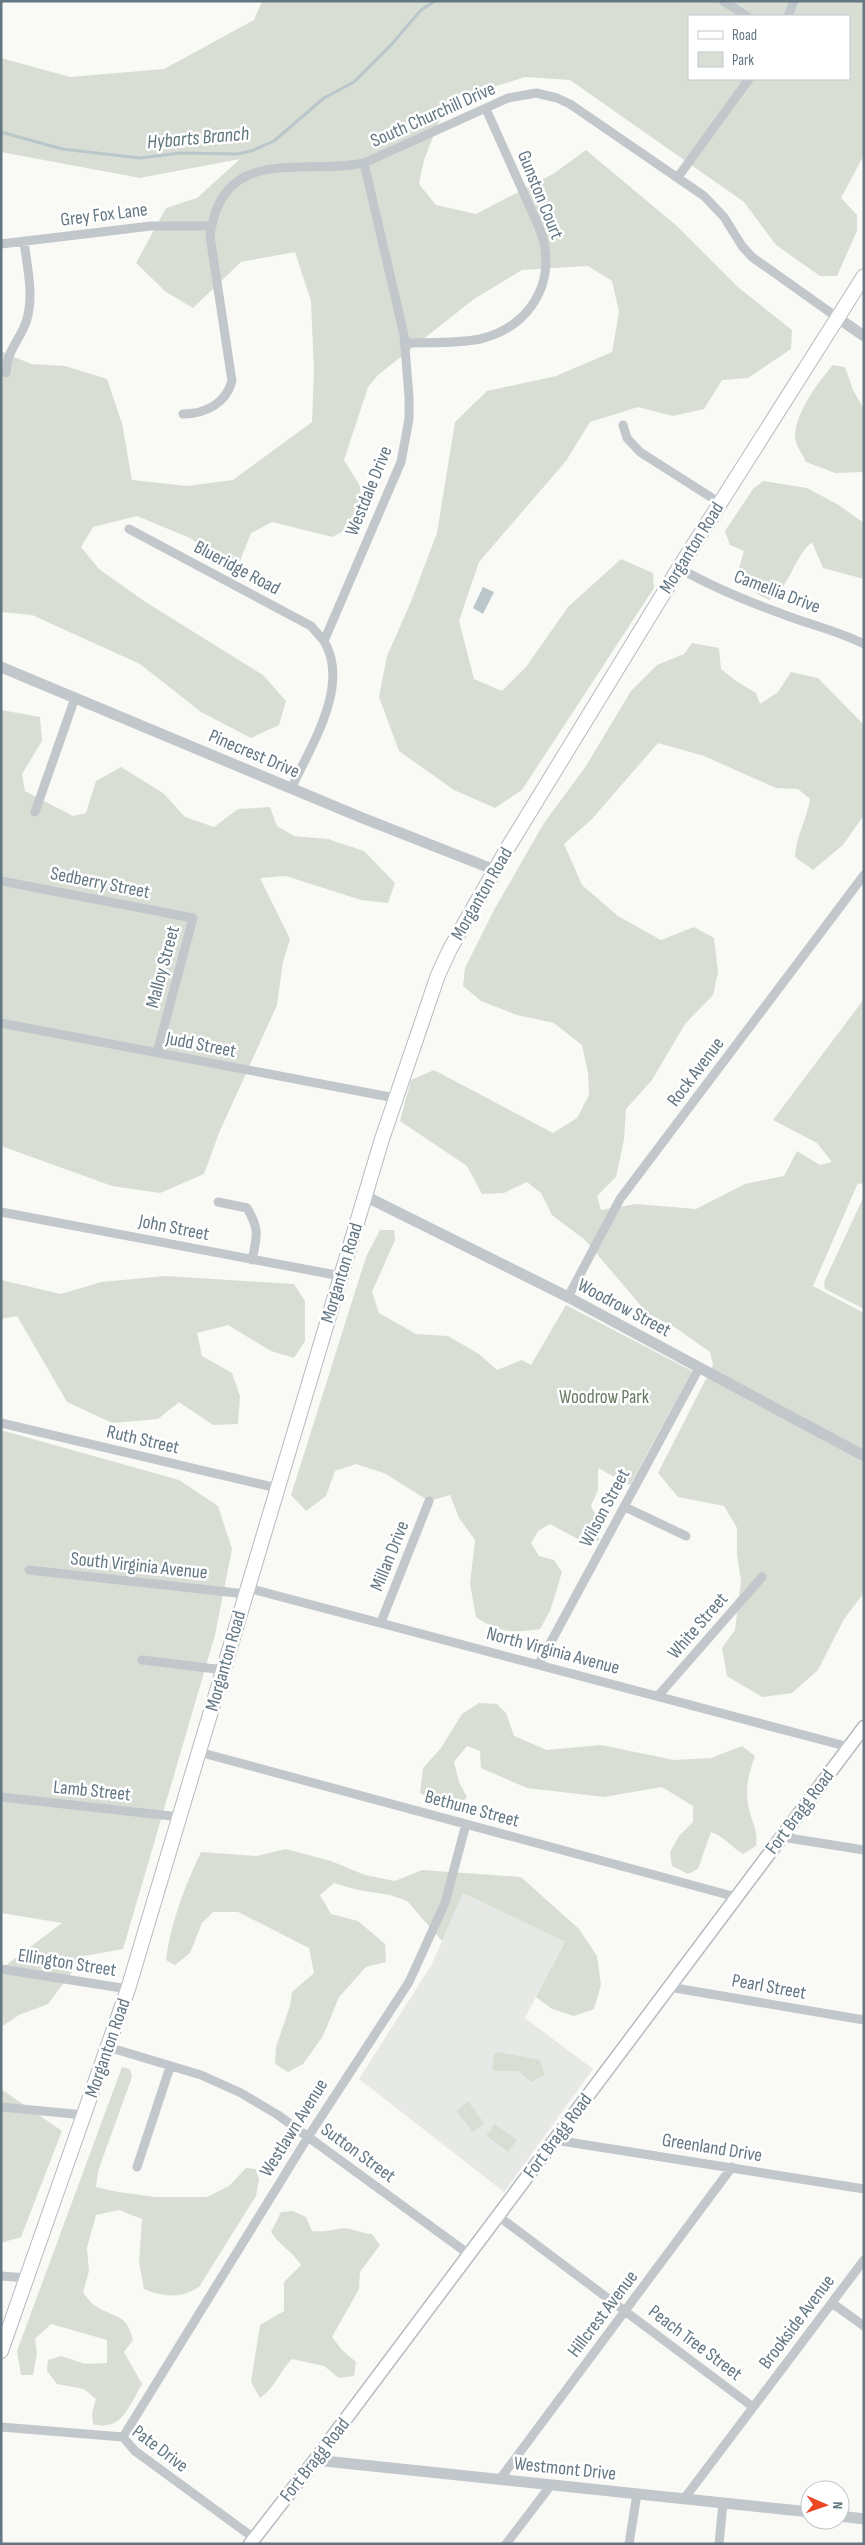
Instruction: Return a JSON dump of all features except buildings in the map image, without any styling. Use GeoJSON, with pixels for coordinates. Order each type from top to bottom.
{"type":"FeatureCollection","features":[{"type":"Feature","properties":{"kind":"main road","name":"Morganton Road"},"geometry":{"type":"LineString","coordinates":[[1,2351],[128,1989],[340,1276],[395,1098],[438,975],[450,949],[495,870],[720,503],[864,276]]}},
{"type":"Feature","properties":{"kind":"main road","name":"Fort Bragg Road"},"geometry":{"type":"LineString","coordinates":[[252,2541],[470,2255],[864,1727]]}},
{"type":"Feature","properties":{"kind":"street"},"geometry":{"type":"LineString","coordinates":[[723,1],[745,15]]}},
{"type":"Feature","properties":{"kind":"street"},"geometry":{"type":"LineString","coordinates":[[788,15],[794,1]]}},
{"type":"Feature","properties":{"kind":"street"},"geometry":{"type":"LineString","coordinates":[[678,177],[748,80]]}},
{"type":"Feature","properties":{"kind":"street","name":"South Churchill Drive"},"geometry":{"type":"LineString","coordinates":[[183,414],[197,413],[211,408],[227,394],[232,381],[211,250],[212,226],[222,199],[236,183],[248,175],[277,167],[345,166],[364,163],[508,98],[529,94],[557,98],[570,104],[678,177],[715,206],[742,246],[752,257],[838,318]]}},
{"type":"Feature","properties":{"kind":"street","name":"Gunston Court"},"geometry":{"type":"LineString","coordinates":[[404,344],[467,341],[495,334],[520,320],[534,304],[540,291],[546,263],[542,234],[486,109]]}},
{"type":"Feature","properties":{"kind":"street","name":"Westdale Drive"},"geometry":{"type":"LineString","coordinates":[[324,641],[401,462],[409,419],[404,344],[364,163]]}},
{"type":"Feature","properties":{"kind":"street","name":"Grey Fox Lane"},"geometry":{"type":"LineString","coordinates":[[1,244],[151,226],[212,226]]}},
{"type":"Feature","properties":{"kind":"street"},"geometry":{"type":"LineString","coordinates":[[6,373],[8,354],[26,322],[30,306],[24,241]]}},
{"type":"Feature","properties":{"kind":"street"},"geometry":{"type":"LineString","coordinates":[[838,318],[864,336]]}},
{"type":"Feature","properties":{"kind":"street"},"geometry":{"type":"LineString","coordinates":[[623,425],[627,438],[640,452],[720,503]]}},
{"type":"Feature","properties":{"kind":"street","name":"Blueridge Road"},"geometry":{"type":"LineString","coordinates":[[129,529],[311,626],[324,641]]}},
{"type":"Feature","properties":{"kind":"street","name":"Camellia Drive"},"geometry":{"type":"LineString","coordinates":[[680,568],[761,605],[833,630],[864,644]]}},
{"type":"Feature","properties":{"kind":"street"},"geometry":{"type":"LineString","coordinates":[[291,788],[330,702],[334,667],[324,641]]}},
{"type":"Feature","properties":{"kind":"street","name":"Pinecrest Drive"},"geometry":{"type":"LineString","coordinates":[[1,667],[291,788],[495,870]]}},
{"type":"Feature","properties":{"kind":"street"},"geometry":{"type":"LineString","coordinates":[[34,812],[75,698]]}},
{"type":"Feature","properties":{"kind":"street","name":"Rock Avenue"},"geometry":{"type":"LineString","coordinates":[[568,1297],[620,1199],[864,875]]}},
{"type":"Feature","properties":{"kind":"street","name":"Sedberry Street"},"geometry":{"type":"LineString","coordinates":[[1,881],[193,918]]}},
{"type":"Feature","properties":{"kind":"street","name":"Malloy Street"},"geometry":{"type":"LineString","coordinates":[[157,1053],[193,918]]}},
{"type":"Feature","properties":{"kind":"street","name":"Judd Street"},"geometry":{"type":"LineString","coordinates":[[1,1023],[395,1098]]}},
{"type":"Feature","properties":{"kind":"street","name":"Woodrow Street"},"geometry":{"type":"LineString","coordinates":[[365,1196],[568,1297],[864,1456]]}},
{"type":"Feature","properties":{"kind":"street"},"geometry":{"type":"LineString","coordinates":[[218,1202],[247,1208],[257,1224],[258,1234],[252,1260]]}},
{"type":"Feature","properties":{"kind":"street","name":"John Street"},"geometry":{"type":"LineString","coordinates":[[1,1212],[340,1276]]}},
{"type":"Feature","properties":{"kind":"street","name":"Wilson Street"},"geometry":{"type":"LineString","coordinates":[[539,1664],[699,1368]]}},
{"type":"Feature","properties":{"kind":"street","name":"Ruth Street"},"geometry":{"type":"LineString","coordinates":[[1,1423],[278,1488]]}},
{"type":"Feature","properties":{"kind":"street","name":"Millan Drive"},"geometry":{"type":"LineString","coordinates":[[381,1622],[430,1502]]}},
{"type":"Feature","properties":{"kind":"street"},"geometry":{"type":"LineString","coordinates":[[625,1507],[686,1536]]}},
{"type":"Feature","properties":{"kind":"street","name":"South Virginia Avenue"},"geometry":{"type":"LineString","coordinates":[[29,1570],[247,1591]]}},
{"type":"Feature","properties":{"kind":"street","name":"White Street"},"geometry":{"type":"LineString","coordinates":[[658,1696],[762,1577]]}},
{"type":"Feature","properties":{"kind":"street","name":"North Virginia Avenue"},"geometry":{"type":"LineString","coordinates":[[247,1591],[381,1622],[849,1747]]}},
{"type":"Feature","properties":{"kind":"street"},"geometry":{"type":"LineString","coordinates":[[142,1660],[224,1670]]}},
{"type":"Feature","properties":{"kind":"street","name":"Bethune Street"},"geometry":{"type":"LineString","coordinates":[[200,1752],[736,1897]]}},
{"type":"Feature","properties":{"kind":"street","name":"Lamb Street"},"geometry":{"type":"LineString","coordinates":[[1,1797],[180,1817]]}},
{"type":"Feature","properties":{"kind":"street","name":"Westlawn Avenue"},"geometry":{"type":"LineString","coordinates":[[123,2438],[308,2137],[409,1982],[445,1903],[466,1824]]}},
{"type":"Feature","properties":{"kind":"street"},"geometry":{"type":"LineString","coordinates":[[782,1837],[864,1850]]}},
{"type":"Feature","properties":{"kind":"street","name":"Ellington Street"},"geometry":{"type":"LineString","coordinates":[[1,1969],[128,1989]]}},
{"type":"Feature","properties":{"kind":"street","name":"Pearl Street"},"geometry":{"type":"LineString","coordinates":[[669,1987],[864,2020]]}},
{"type":"Feature","properties":{"kind":"street","name":"Sutton Street"},"geometry":{"type":"LineString","coordinates":[[108,2047],[201,2075],[241,2093],[308,2137],[470,2255]]}},
{"type":"Feature","properties":{"kind":"street"},"geometry":{"type":"LineString","coordinates":[[137,2167],[170,2067]]}},
{"type":"Feature","properties":{"kind":"street"},"geometry":{"type":"LineString","coordinates":[[1,2107],[84,2115]]}},
{"type":"Feature","properties":{"kind":"street","name":"Greenland Drive"},"geometry":{"type":"LineString","coordinates":[[555,2140],[864,2189]]}},
{"type":"Feature","properties":{"kind":"street","name":"Hillcrest Avenue"},"geometry":{"type":"LineString","coordinates":[[500,2480],[732,2168]]}},
{"type":"Feature","properties":{"kind":"street","name":"Peach Tree Street"},"geometry":{"type":"LineString","coordinates":[[498,2216],[753,2407]]}},
{"type":"Feature","properties":{"kind":"street","name":"Brookside Avenue"},"geometry":{"type":"LineString","coordinates":[[684,2498],[864,2260]]}},
{"type":"Feature","properties":{"kind":"street"},"geometry":{"type":"LineString","coordinates":[[1,2276],[27,2278]]}},
{"type":"Feature","properties":{"kind":"street"},"geometry":{"type":"LineString","coordinates":[[832,2303],[864,2326]]}},
{"type":"Feature","properties":{"kind":"street","name":"Pate Drive"},"geometry":{"type":"LineString","coordinates":[[1,2427],[123,2438],[135,2451],[252,2541]]}},
{"type":"Feature","properties":{"kind":"street","name":"Westmont Drive"},"geometry":{"type":"LineString","coordinates":[[315,2460],[800,2511]]}},
{"type":"Feature","properties":{"kind":"street"},"geometry":{"type":"LineString","coordinates":[[506,2544],[551,2485]]}},
{"type":"Feature","properties":{"kind":"street"},"geometry":{"type":"LineString","coordinates":[[629,2544],[637,2494]]}},
{"type":"Feature","properties":{"kind":"street"},"geometry":{"type":"LineString","coordinates":[[719,2544],[723,2503]]}},
{"type":"Feature","properties":{"kind":"street"},"geometry":{"type":"LineString","coordinates":[[850,2517],[864,2518]]}},
{"type":"Feature","properties":{"kind":"shaded area"},"geometry":{"type":"Polygon","coordinates":[[[483,587],[494,592],[483,614],[473,608],[483,587]]]}},
{"type":"Feature","properties":{"kind":"shaded area"},"geometry":{"type":"Polygon","coordinates":[[[463,1893],[565,1942],[525,2018],[593,2069],[504,2192],[359,2079],[432,1964],[463,1893]]]}},
{"type":"Feature","properties":{"kind":"green space"},"geometry":{"type":"Polygon","coordinates":[[[262,1],[864,1],[864,155],[841,198],[857,215],[857,231],[837,276],[820,276],[776,245],[744,202],[570,80],[525,77],[469,95],[448,99],[424,160],[419,184],[436,205],[476,214],[553,174],[586,150],[677,226],[739,288],[792,330],[791,349],[748,378],[722,380],[704,409],[673,416],[638,407],[590,422],[566,461],[479,562],[459,621],[474,679],[502,691],[526,667],[568,607],[621,559],[653,573],[654,588],[522,790],[495,808],[454,790],[399,751],[379,697],[387,656],[410,604],[437,533],[455,422],[487,391],[556,376],[612,352],[619,312],[612,281],[588,266],[522,270],[474,299],[378,375],[368,387],[344,460],[360,486],[362,508],[352,527],[332,537],[272,522],[251,533],[240,561],[218,558],[190,538],[137,516],[93,527],[81,547],[99,569],[144,601],[263,675],[286,701],[279,725],[251,738],[201,712],[140,664],[32,615],[1,612],[1,351],[31,364],[65,366],[107,379],[122,423],[132,480],[187,486],[233,480],[312,422],[314,371],[311,301],[295,252],[241,262],[193,308],[166,292],[136,263],[166,208],[197,198],[240,159],[140,178],[1,152],[1,58],[70,77],[164,69],[254,20],[262,1]]]}},
{"type":"Feature","properties":{"kind":"green space"},"geometry":{"type":"Polygon","coordinates":[[[833,365],[845,367],[853,390],[864,409],[864,472],[835,473],[806,462],[795,440],[799,418],[808,398],[833,365]]]}},
{"type":"Feature","properties":{"kind":"green space"},"geometry":{"type":"Polygon","coordinates":[[[763,481],[807,488],[837,504],[864,523],[864,579],[823,568],[812,542],[800,556],[782,588],[769,600],[742,586],[736,578],[744,551],[730,545],[725,531],[753,489],[763,481]]]}},
{"type":"Feature","properties":{"kind":"green space"},"geometry":{"type":"Polygon","coordinates":[[[692,643],[719,648],[721,669],[756,693],[760,704],[778,692],[791,672],[818,678],[864,725],[864,815],[843,845],[813,870],[795,857],[797,842],[810,799],[798,789],[776,788],[704,756],[658,743],[592,819],[564,844],[582,885],[618,916],[661,940],[694,927],[714,938],[718,972],[713,995],[685,1024],[652,1080],[626,1109],[624,1140],[616,1177],[597,1196],[601,1210],[636,1204],[696,1209],[745,1184],[784,1176],[797,1151],[820,1165],[832,1162],[817,1143],[773,1120],[864,999],[864,1185],[858,1183],[813,1286],[864,1313],[864,1593],[844,1619],[818,1670],[792,1693],[762,1697],[727,1676],[722,1648],[735,1630],[741,1581],[737,1555],[737,1528],[724,1506],[678,1497],[658,1473],[713,1365],[710,1352],[676,1328],[647,1313],[585,1240],[552,1215],[541,1193],[527,1182],[504,1193],[482,1194],[467,1166],[400,1121],[411,1080],[434,1070],[553,1133],[577,1118],[589,1095],[588,1073],[582,1045],[554,1023],[517,1015],[481,1001],[463,986],[465,968],[494,910],[544,823],[586,766],[631,691],[657,665],[684,654],[692,643]]]}},
{"type":"Feature","properties":{"kind":"green space"},"geometry":{"type":"Polygon","coordinates":[[[1,710],[40,717],[42,741],[22,774],[25,791],[73,816],[86,813],[96,781],[121,767],[163,793],[185,817],[214,827],[238,809],[270,807],[277,826],[294,836],[328,839],[364,851],[395,883],[388,903],[361,900],[286,876],[260,878],[290,939],[283,962],[277,1005],[219,1133],[204,1174],[160,1193],[112,1186],[1,1146],[1,710]]]}},
{"type":"Feature","properties":{"kind":"green space"},"geometry":{"type":"Polygon","coordinates":[[[864,1196],[864,1309],[825,1289],[824,1282],[864,1196]]]}},
{"type":"Feature","properties":{"kind":"green space","name":"Woodrow Park"},"geometry":{"type":"Polygon","coordinates":[[[380,1230],[394,1230],[395,1240],[372,1292],[379,1313],[416,1334],[448,1336],[479,1354],[497,1370],[522,1360],[531,1365],[566,1305],[692,1371],[630,1485],[598,1468],[598,1490],[591,1506],[599,1522],[599,1540],[589,1545],[550,1524],[538,1531],[531,1543],[539,1556],[554,1560],[562,1572],[550,1611],[540,1629],[514,1631],[499,1629],[476,1617],[470,1584],[475,1540],[459,1518],[450,1495],[429,1501],[384,1473],[356,1464],[335,1471],[326,1496],[306,1511],[291,1495],[366,1257],[380,1230]]]}},
{"type":"Feature","properties":{"kind":"green space"},"geometry":{"type":"Polygon","coordinates":[[[166,1276],[294,1284],[305,1301],[305,1341],[294,1358],[271,1351],[228,1325],[197,1333],[202,1356],[232,1373],[240,1396],[238,1424],[213,1425],[179,1402],[158,1419],[112,1423],[67,1402],[17,1316],[1,1319],[1,1280],[61,1294],[101,1282],[166,1276]]]}},
{"type":"Feature","properties":{"kind":"green space"},"geometry":{"type":"Polygon","coordinates":[[[1,1430],[179,1480],[218,1506],[232,1549],[215,1635],[123,1949],[84,1956],[48,2004],[19,2015],[1,2027],[1,1969],[62,1923],[1,1913],[1,1430]]]}},
{"type":"Feature","properties":{"kind":"green space"},"geometry":{"type":"Polygon","coordinates":[[[479,1703],[497,1704],[506,1713],[514,1736],[547,1750],[601,1745],[674,1760],[711,1758],[742,1746],[755,1756],[747,1791],[748,1805],[756,1832],[756,1846],[743,1854],[720,1836],[711,1832],[698,1869],[688,1874],[672,1866],[670,1852],[679,1836],[693,1822],[693,1806],[662,1787],[604,1797],[527,1788],[481,1768],[480,1751],[467,1746],[454,1762],[459,1782],[467,1797],[457,1808],[438,1803],[420,1793],[423,1768],[441,1748],[462,1714],[479,1703]]]}},
{"type":"Feature","properties":{"kind":"green space"},"geometry":{"type":"Polygon","coordinates":[[[286,1849],[331,1861],[365,1875],[395,1881],[422,1870],[521,1877],[579,1929],[597,1956],[601,1985],[594,2009],[574,2016],[552,2009],[536,1997],[565,1942],[463,1893],[442,1941],[407,1901],[390,1895],[358,1890],[334,1883],[320,1895],[331,1914],[358,1921],[385,1944],[386,1962],[366,1967],[339,1997],[323,2036],[303,2064],[288,2072],[275,2064],[276,2047],[290,2006],[292,1992],[314,1973],[309,1948],[238,1912],[213,1912],[202,1923],[190,1953],[175,1965],[166,1960],[171,1931],[179,1904],[201,1852],[256,1856],[286,1849]]]}},
{"type":"Feature","properties":{"kind":"green space"},"geometry":{"type":"Polygon","coordinates":[[[499,2052],[540,2060],[545,2075],[531,2082],[518,2071],[494,2071],[492,2067],[494,2054],[499,2052]]]}},
{"type":"Feature","properties":{"kind":"green space"},"geometry":{"type":"Polygon","coordinates":[[[122,2067],[130,2069],[132,2077],[98,2171],[96,2187],[156,2197],[207,2197],[229,2186],[246,2168],[256,2169],[259,2180],[256,2196],[199,2287],[185,2294],[172,2296],[144,2289],[139,2262],[142,2219],[119,2210],[96,2215],[87,2248],[89,2271],[83,2293],[94,2305],[123,2320],[127,2325],[133,2340],[124,2352],[142,2384],[124,2415],[118,2421],[103,2425],[93,2424],[92,2413],[96,2399],[84,2389],[57,2384],[47,2371],[48,2360],[61,2356],[85,2364],[107,2363],[107,2340],[51,2324],[35,2339],[37,2353],[33,2375],[21,2375],[17,2351],[122,2067]]]}},
{"type":"Feature","properties":{"kind":"green space"},"geometry":{"type":"Polygon","coordinates":[[[1,2089],[62,2131],[21,2237],[1,2243],[1,2089]]]}},
{"type":"Feature","properties":{"kind":"green space"},"geometry":{"type":"Polygon","coordinates":[[[468,2101],[484,2123],[473,2132],[456,2111],[468,2101]]]}},
{"type":"Feature","properties":{"kind":"green space"},"geometry":{"type":"Polygon","coordinates":[[[495,2124],[517,2140],[508,2152],[486,2136],[495,2124]]]}},
{"type":"Feature","properties":{"kind":"green space"},"geometry":{"type":"Polygon","coordinates":[[[293,2211],[306,2217],[312,2231],[347,2228],[372,2234],[380,2245],[360,2272],[359,2289],[332,2337],[342,2350],[356,2362],[354,2376],[339,2378],[324,2366],[292,2359],[270,2390],[260,2398],[251,2382],[260,2325],[284,2311],[284,2282],[301,2265],[271,2232],[281,2212],[293,2211]]]}},
{"type":"Feature","properties":{"kind":"waterway","name":"Hybarts Branch"},"geometry":{"type":"LineString","coordinates":[[1,132],[62,149],[140,158],[180,153],[238,154],[254,150],[274,141],[324,98],[354,82],[391,45],[421,10],[435,1]]}}]}
